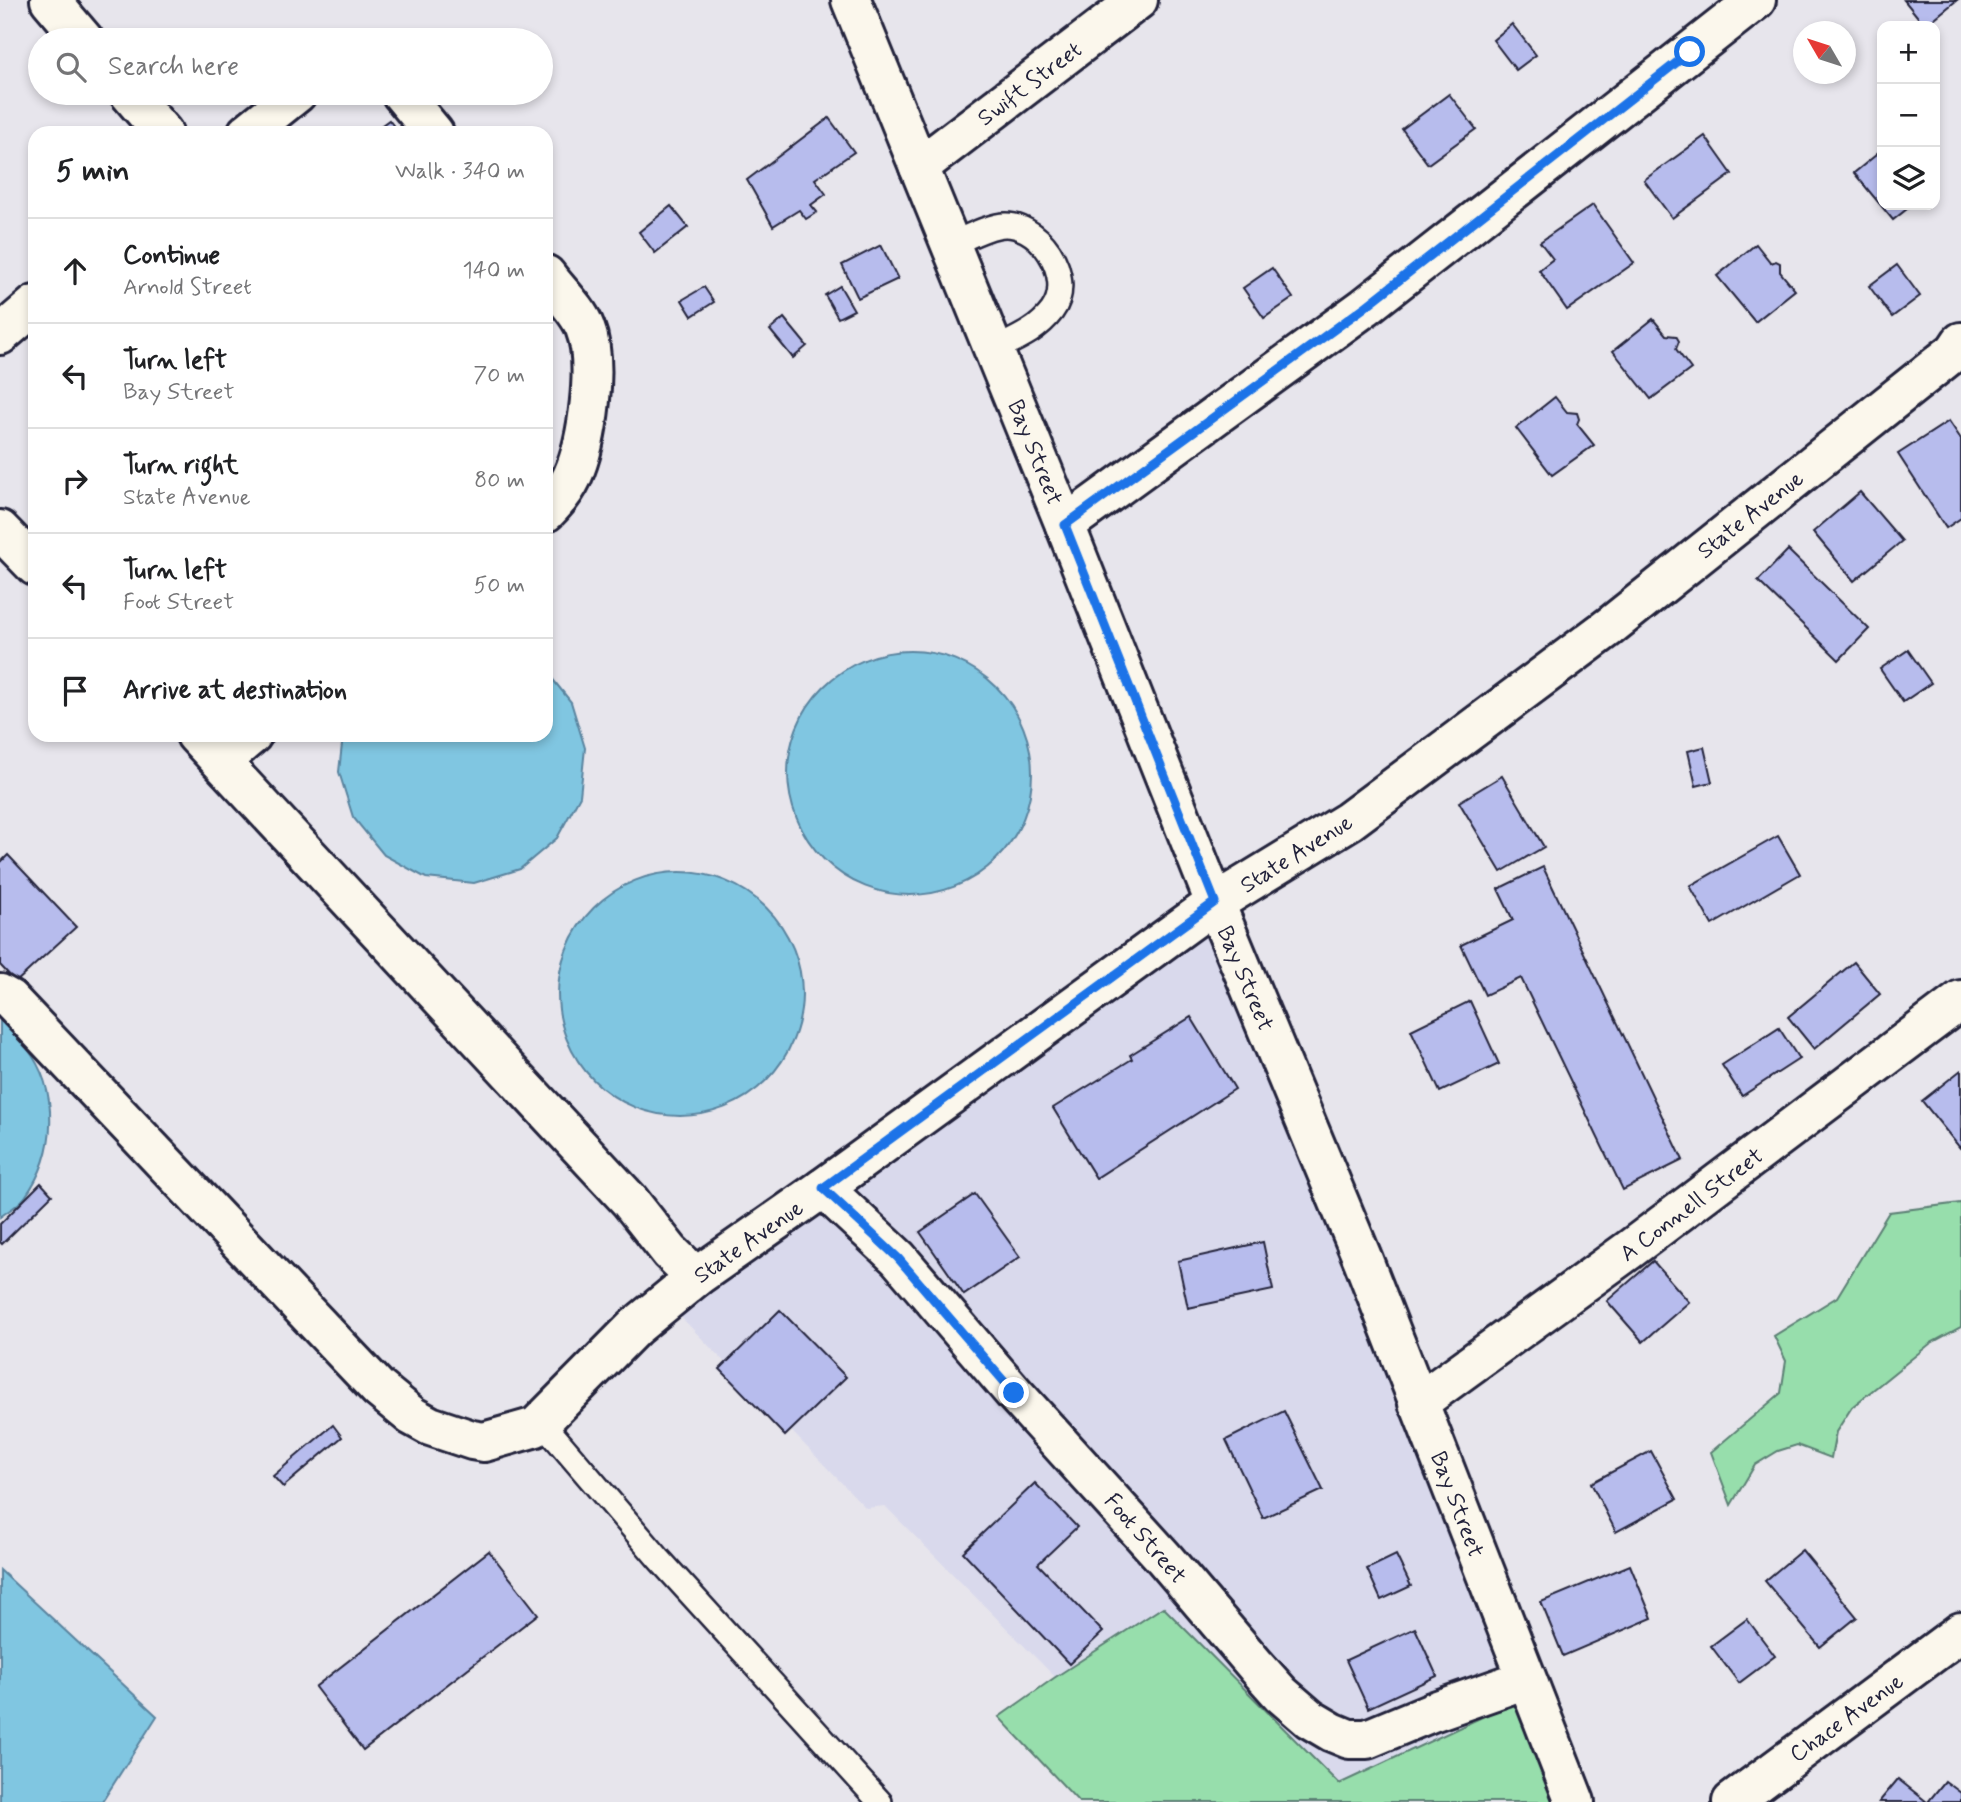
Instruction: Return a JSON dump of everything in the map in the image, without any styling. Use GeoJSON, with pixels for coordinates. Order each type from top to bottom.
{"type":"FeatureCollection","features":[{"type":"Feature","properties":{"kind":"street"},"geometry":{"type":"LineString","coordinates":[[50,0],[74,28]]}},
{"type":"Feature","properties":{"kind":"street","name":"Bay Street"},"geometry":{"type":"LineString","coordinates":[[851,0],[1215,902],[1318,1148],[1575,1802]]}},
{"type":"Feature","properties":{"kind":"street","name":"Swift Street"},"geometry":{"type":"LineString","coordinates":[[919,167],[1139,0]]}},
{"type":"Feature","properties":{"kind":"street"},"geometry":{"type":"LineString","coordinates":[[1065,525],[1365,307],[1756,0]]}},
{"type":"Feature","properties":{"kind":"street"},"geometry":{"type":"LineString","coordinates":[[139,105],[157,126]]}},
{"type":"Feature","properties":{"kind":"street"},"geometry":{"type":"LineString","coordinates":[[256,126],[282,105]]}},
{"type":"Feature","properties":{"kind":"street"},"geometry":{"type":"LineString","coordinates":[[411,105],[428,126]]}},
{"type":"Feature","properties":{"kind":"street"},"geometry":{"type":"LineString","coordinates":[[553,284],[584,324],[592,350],[593,372],[590,400],[572,476],[553,504]]}},
{"type":"Feature","properties":{"kind":"street"},"geometry":{"type":"LineString","coordinates":[[0,335],[28,311]]}},
{"type":"Feature","properties":{"kind":"street","name":"State Avenue"},"geometry":{"type":"LineString","coordinates":[[542,1422],[617,1344],[696,1277],[823,1188],[1215,902],[1349,821],[1588,643],[1959,351]]}},
{"type":"Feature","properties":{"kind":"street"},"geometry":{"type":"LineString","coordinates":[[0,530],[28,559]]}},
{"type":"Feature","properties":{"kind":"street"},"geometry":{"type":"LineString","coordinates":[[229,742],[209,748],[620,1190],[670,1252],[696,1277]]}},
{"type":"Feature","properties":{"kind":"street"},"geometry":{"type":"LineString","coordinates":[[0,994],[9,999],[379,1389],[412,1416],[430,1426],[484,1442],[536,1427],[542,1422]]}},
{"type":"Feature","properties":{"kind":"street","name":"A Connell Street"},"geometry":{"type":"LineString","coordinates":[[1418,1403],[1629,1250],[1961,1000]]}},
{"type":"Feature","properties":{"kind":"street","name":"Foot Street"},"geometry":{"type":"LineString","coordinates":[[823,1188],[898,1258],[1255,1666],[1310,1719],[1349,1739],[1367,1739],[1432,1712],[1526,1679]]}},
{"type":"Feature","properties":{"kind":"street","name":"Chace Avenue"},"geometry":{"type":"LineString","coordinates":[[1732,1802],[1961,1632]]}},
{"type":"Feature","properties":{"kind":"lane"},"geometry":{"type":"LineString","coordinates":[[951,244],[999,225],[1022,228],[1043,244],[1056,264],[1062,286],[1054,310],[1034,330],[994,350]]}},
{"type":"Feature","properties":{"kind":"lane"},"geometry":{"type":"LineString","coordinates":[[542,1422],[668,1569],[880,1802]]}},
{"type":"Feature","properties":{"kind":"shaded area"},"geometry":{"type":"Polygon","coordinates":[[[1213,907],[1529,1695],[1339,1784],[1163,1607],[1054,1678],[885,1506],[866,1508],[678,1314],[1213,907]]]}},
{"type":"Feature","properties":{"kind":"green space"},"geometry":{"type":"Polygon","coordinates":[[[1961,1203],[1961,1327],[1931,1343],[1852,1407],[1836,1432],[1831,1458],[1797,1445],[1778,1451],[1755,1465],[1731,1505],[1711,1452],[1781,1393],[1786,1361],[1774,1336],[1837,1297],[1889,1212],[1961,1203]]]}},
{"type":"Feature","properties":{"kind":"green space"},"geometry":{"type":"Polygon","coordinates":[[[1163,1607],[1339,1784],[1529,1695],[1573,1802],[1079,1802],[999,1717],[1163,1607]]]}},
{"type":"Feature","properties":{"kind":"water"},"geometry":{"type":"Polygon","coordinates":[[[910,651],[957,661],[978,672],[996,687],[1011,705],[1022,726],[1032,773],[1022,820],[1011,841],[996,859],[978,874],[957,885],[910,895],[863,885],[842,874],[824,859],[809,841],[798,820],[788,773],[798,726],[809,705],[824,687],[842,672],[863,661],[910,651]]]}},
{"type":"Feature","properties":{"kind":"water"},"geometry":{"type":"Polygon","coordinates":[[[553,680],[571,702],[585,748],[580,796],[557,838],[520,869],[474,883],[426,878],[384,855],[353,817],[339,772],[342,742],[553,742],[553,680]]]}},
{"type":"Feature","properties":{"kind":"water"},"geometry":{"type":"Polygon","coordinates":[[[680,872],[727,882],[748,893],[766,908],[781,926],[792,947],[802,994],[792,1041],[781,1062],[766,1080],[748,1095],[727,1106],[680,1116],[633,1106],[612,1095],[594,1080],[579,1062],[568,1041],[558,994],[568,947],[579,926],[594,908],[612,893],[633,882],[680,872]]]}},
{"type":"Feature","properties":{"kind":"water"},"geometry":{"type":"Polygon","coordinates":[[[0,1020],[14,1032],[37,1064],[45,1082],[50,1122],[48,1142],[36,1180],[23,1200],[0,1217],[0,1020]]]}},
{"type":"Feature","properties":{"kind":"water"},"geometry":{"type":"Polygon","coordinates":[[[0,1570],[157,1716],[102,1802],[0,1802],[0,1570]]]}},
{"type":"Feature","properties":{"kind":"building"},"geometry":{"type":"Polygon","coordinates":[[[1904,0],[1957,0],[1931,21],[1921,21],[1904,0]]]}},
{"type":"Feature","properties":{"kind":"building"},"geometry":{"type":"Polygon","coordinates":[[[1512,24],[1536,55],[1516,70],[1493,40],[1512,24]]]}},
{"type":"Feature","properties":{"kind":"building"},"geometry":{"type":"Polygon","coordinates":[[[1449,94],[1476,129],[1428,164],[1402,129],[1449,94]]]}},
{"type":"Feature","properties":{"kind":"building"},"geometry":{"type":"Polygon","coordinates":[[[829,118],[854,152],[815,179],[826,194],[811,205],[817,212],[806,219],[799,210],[773,226],[747,180],[829,118]]]}},
{"type":"Feature","properties":{"kind":"building"},"geometry":{"type":"Polygon","coordinates":[[[389,120],[394,126],[381,126],[389,120]]]}},
{"type":"Feature","properties":{"kind":"building"},"geometry":{"type":"Polygon","coordinates":[[[1705,136],[1732,174],[1672,218],[1644,180],[1705,136]]]}},
{"type":"Feature","properties":{"kind":"building"},"geometry":{"type":"Polygon","coordinates":[[[1877,154],[1877,201],[1854,173],[1877,154]]]}},
{"type":"Feature","properties":{"kind":"building"},"geometry":{"type":"Polygon","coordinates":[[[1593,205],[1634,263],[1567,310],[1539,270],[1553,259],[1540,242],[1593,205]]]}},
{"type":"Feature","properties":{"kind":"building"},"geometry":{"type":"Polygon","coordinates":[[[671,206],[688,227],[655,253],[639,232],[671,206]]]}},
{"type":"Feature","properties":{"kind":"building"},"geometry":{"type":"Polygon","coordinates":[[[1885,210],[1906,210],[1893,220],[1885,210]]]}},
{"type":"Feature","properties":{"kind":"building"},"geometry":{"type":"Polygon","coordinates":[[[1756,244],[1771,263],[1780,263],[1780,272],[1795,290],[1755,322],[1717,276],[1756,244]]]}},
{"type":"Feature","properties":{"kind":"building"},"geometry":{"type":"Polygon","coordinates":[[[881,245],[898,279],[858,298],[842,265],[881,245]]]}},
{"type":"Feature","properties":{"kind":"building"},"geometry":{"type":"Polygon","coordinates":[[[1897,265],[1920,296],[1892,317],[1869,286],[1897,265]]]}},
{"type":"Feature","properties":{"kind":"building"},"geometry":{"type":"Polygon","coordinates":[[[1272,268],[1293,298],[1264,318],[1243,288],[1272,268]]]}},
{"type":"Feature","properties":{"kind":"building"},"geometry":{"type":"Polygon","coordinates":[[[840,286],[854,310],[838,318],[825,295],[840,286]]]}},
{"type":"Feature","properties":{"kind":"building"},"geometry":{"type":"Polygon","coordinates":[[[704,287],[714,302],[692,316],[682,300],[704,287]]]}},
{"type":"Feature","properties":{"kind":"building"},"geometry":{"type":"Polygon","coordinates":[[[784,318],[807,346],[793,358],[770,330],[784,318]]]}},
{"type":"Feature","properties":{"kind":"building"},"geometry":{"type":"Polygon","coordinates":[[[1653,319],[1666,335],[1676,336],[1679,341],[1676,349],[1691,369],[1651,399],[1613,351],[1653,319]]]}},
{"type":"Feature","properties":{"kind":"building"},"geometry":{"type":"Polygon","coordinates":[[[1555,397],[1567,412],[1577,413],[1577,424],[1594,445],[1552,475],[1516,428],[1555,397]]]}},
{"type":"Feature","properties":{"kind":"building"},"geometry":{"type":"Polygon","coordinates":[[[1949,421],[1961,439],[1961,518],[1946,528],[1898,454],[1949,421]]]}},
{"type":"Feature","properties":{"kind":"building"},"geometry":{"type":"Polygon","coordinates":[[[1860,492],[1902,541],[1854,581],[1813,532],[1860,492]]]}},
{"type":"Feature","properties":{"kind":"building"},"geometry":{"type":"Polygon","coordinates":[[[1788,550],[1869,629],[1839,660],[1758,581],[1788,550]]]}},
{"type":"Feature","properties":{"kind":"building"},"geometry":{"type":"Polygon","coordinates":[[[1908,650],[1931,683],[1903,702],[1880,669],[1908,650]]]}},
{"type":"Feature","properties":{"kind":"building"},"geometry":{"type":"Polygon","coordinates":[[[1704,747],[1712,782],[1696,786],[1688,751],[1704,747]]]}},
{"type":"Feature","properties":{"kind":"building"},"geometry":{"type":"Polygon","coordinates":[[[1502,776],[1544,847],[1501,872],[1459,802],[1502,776]]]}},
{"type":"Feature","properties":{"kind":"building"},"geometry":{"type":"Polygon","coordinates":[[[1778,836],[1800,874],[1712,925],[1690,886],[1778,836]]]}},
{"type":"Feature","properties":{"kind":"building"},"geometry":{"type":"Polygon","coordinates":[[[8,855],[76,927],[16,982],[0,965],[0,863],[8,855]]]}},
{"type":"Feature","properties":{"kind":"building"},"geometry":{"type":"Polygon","coordinates":[[[1543,867],[1683,1160],[1623,1190],[1521,978],[1485,995],[1461,945],[1513,920],[1498,889],[1543,867]]]}},
{"type":"Feature","properties":{"kind":"building"},"geometry":{"type":"Polygon","coordinates":[[[1854,962],[1880,994],[1814,1049],[1788,1017],[1854,962]]]}},
{"type":"Feature","properties":{"kind":"building"},"geometry":{"type":"Polygon","coordinates":[[[1470,1001],[1499,1064],[1440,1092],[1411,1030],[1470,1001]]]}},
{"type":"Feature","properties":{"kind":"building"},"geometry":{"type":"Polygon","coordinates":[[[1191,1017],[1235,1089],[1096,1178],[1053,1108],[1132,1059],[1130,1055],[1191,1017]]]}},
{"type":"Feature","properties":{"kind":"building"},"geometry":{"type":"Polygon","coordinates":[[[1779,1028],[1799,1059],[1742,1096],[1722,1065],[1779,1028]]]}},
{"type":"Feature","properties":{"kind":"building"},"geometry":{"type":"Polygon","coordinates":[[[1961,1070],[1961,1147],[1960,1148],[1922,1101],[1961,1070]]]}},
{"type":"Feature","properties":{"kind":"building"},"geometry":{"type":"Polygon","coordinates":[[[41,1183],[52,1195],[2,1244],[0,1224],[41,1183]]]}},
{"type":"Feature","properties":{"kind":"building"},"geometry":{"type":"Polygon","coordinates":[[[975,1194],[1020,1257],[964,1295],[920,1232],[975,1194]]]}},
{"type":"Feature","properties":{"kind":"building"},"geometry":{"type":"Polygon","coordinates":[[[1263,1242],[1273,1290],[1188,1308],[1178,1261],[1263,1242]]]}},
{"type":"Feature","properties":{"kind":"building"},"geometry":{"type":"Polygon","coordinates":[[[1653,1261],[1689,1302],[1643,1342],[1607,1301],[1653,1261]]]}},
{"type":"Feature","properties":{"kind":"building"},"geometry":{"type":"Polygon","coordinates":[[[780,1310],[846,1377],[785,1436],[720,1369],[780,1310]]]}},
{"type":"Feature","properties":{"kind":"building"},"geometry":{"type":"Polygon","coordinates":[[[1284,1411],[1323,1490],[1263,1518],[1226,1440],[1284,1411]]]}},
{"type":"Feature","properties":{"kind":"building"},"geometry":{"type":"Polygon","coordinates":[[[333,1425],[342,1437],[283,1487],[273,1476],[333,1425]]]}},
{"type":"Feature","properties":{"kind":"building"},"geometry":{"type":"Polygon","coordinates":[[[1651,1451],[1677,1499],[1616,1532],[1591,1483],[1651,1451]]]}},
{"type":"Feature","properties":{"kind":"building"},"geometry":{"type":"Polygon","coordinates":[[[1035,1483],[1077,1527],[1038,1564],[1103,1632],[1069,1664],[963,1552],[1035,1483]]]}},
{"type":"Feature","properties":{"kind":"building"},"geometry":{"type":"Polygon","coordinates":[[[1802,1550],[1857,1617],[1820,1647],[1765,1581],[1802,1550]]]}},
{"type":"Feature","properties":{"kind":"building"},"geometry":{"type":"Polygon","coordinates":[[[489,1551],[538,1614],[363,1750],[315,1687],[489,1551]]]}},
{"type":"Feature","properties":{"kind":"building"},"geometry":{"type":"Polygon","coordinates":[[[1396,1555],[1411,1586],[1381,1600],[1367,1569],[1396,1555]]]}},
{"type":"Feature","properties":{"kind":"building"},"geometry":{"type":"Polygon","coordinates":[[[1630,1565],[1652,1618],[1563,1656],[1541,1602],[1630,1565]]]}},
{"type":"Feature","properties":{"kind":"building"},"geometry":{"type":"Polygon","coordinates":[[[1747,1619],[1775,1656],[1739,1683],[1711,1646],[1747,1619]]]}},
{"type":"Feature","properties":{"kind":"building"},"geometry":{"type":"Polygon","coordinates":[[[1415,1628],[1437,1676],[1368,1708],[1346,1660],[1415,1628]]]}},
{"type":"Feature","properties":{"kind":"building"},"geometry":{"type":"Polygon","coordinates":[[[1898,1779],[1927,1802],[1879,1802],[1898,1779]]]}},
{"type":"Feature","properties":{"kind":"building"},"geometry":{"type":"Polygon","coordinates":[[[1945,1781],[1961,1793],[1961,1802],[1928,1802],[1945,1781]]]}},
{"type":"Feature","properties":{"kind":"route"},"geometry":{"type":"LineString","coordinates":[[1014,1393],[898,1258],[823,1188],[1215,902],[1065,525],[1365,307],[1690,52]]}}]}
